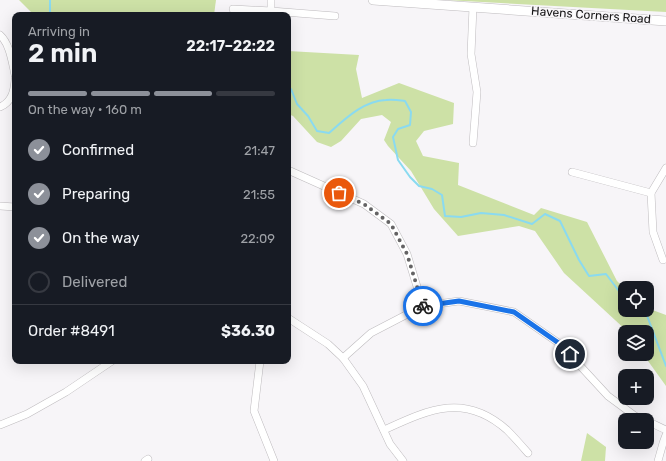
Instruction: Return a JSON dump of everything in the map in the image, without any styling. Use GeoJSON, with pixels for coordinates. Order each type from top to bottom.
{"type":"FeatureCollection","features":[{"type":"Feature","properties":{"kind":"main road","name":"Havens Corners Road"},"geometry":{"type":"LineString","coordinates":[[373,0],[471,5],[666,21]]}},
{"type":"Feature","properties":{"kind":"street"},"geometry":{"type":"LineString","coordinates":[[271,0],[271,11]]}},
{"type":"Feature","properties":{"kind":"street"},"geometry":{"type":"LineString","coordinates":[[471,5],[471,54],[477,92],[473,143]]}},
{"type":"Feature","properties":{"kind":"street"},"geometry":{"type":"LineString","coordinates":[[233,9],[284,12]]}},
{"type":"Feature","properties":{"kind":"street"},"geometry":{"type":"LineString","coordinates":[[291,13],[335,16]]}},
{"type":"Feature","properties":{"kind":"street"},"geometry":{"type":"LineString","coordinates":[[0,35],[2,36],[9,51],[12,63]]}},
{"type":"Feature","properties":{"kind":"street"},"geometry":{"type":"LineString","coordinates":[[0,107],[5,105],[12,94]]}},
{"type":"Feature","properties":{"kind":"street"},"geometry":{"type":"LineString","coordinates":[[663,260],[653,232],[651,193],[666,168]]}},
{"type":"Feature","properties":{"kind":"street"},"geometry":{"type":"LineString","coordinates":[[291,171],[364,204],[391,224],[407,254],[423,306]]}},
{"type":"Feature","properties":{"kind":"street"},"geometry":{"type":"LineString","coordinates":[[572,172],[651,193]]}},
{"type":"Feature","properties":{"kind":"street"},"geometry":{"type":"LineString","coordinates":[[0,206],[12,207]]}},
{"type":"Feature","properties":{"kind":"street"},"geometry":{"type":"LineString","coordinates":[[343,358],[371,333],[423,306],[459,301],[514,312],[560,344],[608,396],[631,413]]}},
{"type":"Feature","properties":{"kind":"street"},"geometry":{"type":"LineString","coordinates":[[291,320],[328,344],[343,358],[363,386],[390,444],[403,461]]}},
{"type":"Feature","properties":{"kind":"street"},"geometry":{"type":"LineString","coordinates":[[0,425],[27,414],[66,392],[108,364]]}},
{"type":"Feature","properties":{"kind":"street"},"geometry":{"type":"LineString","coordinates":[[260,364],[254,412],[274,461]]}},
{"type":"Feature","properties":{"kind":"street"},"geometry":{"type":"LineString","coordinates":[[384,430],[423,413],[452,407],[482,412],[506,430],[528,453]]}},
{"type":"Feature","properties":{"kind":"street"},"geometry":{"type":"LineString","coordinates":[[654,425],[666,430]]}},
{"type":"Feature","properties":{"kind":"street"},"geometry":{"type":"LineString","coordinates":[[658,461],[666,435]]}},
{"type":"Feature","properties":{"kind":"green space"},"geometry":{"type":"Polygon","coordinates":[[[19,0],[216,0],[214,12],[31,12],[19,0]]]}},
{"type":"Feature","properties":{"kind":"green space"},"geometry":{"type":"Polygon","coordinates":[[[447,0],[666,0],[666,12],[464,1],[447,0]]]}},
{"type":"Feature","properties":{"kind":"green space"},"geometry":{"type":"Polygon","coordinates":[[[291,51],[359,55],[356,69],[362,98],[399,83],[454,103],[453,124],[424,131],[416,141],[423,156],[459,163],[458,185],[534,215],[541,208],[587,222],[618,282],[618,317],[654,317],[654,311],[666,315],[666,386],[648,361],[654,361],[654,325],[620,325],[564,273],[535,231],[519,226],[458,236],[434,209],[411,171],[384,140],[391,122],[382,115],[361,119],[341,141],[331,147],[317,142],[291,115],[291,51]]]}},
{"type":"Feature","properties":{"kind":"green space"},"geometry":{"type":"Polygon","coordinates":[[[587,433],[606,447],[605,461],[581,461],[587,433]]]}},
{"type":"Feature","properties":{"kind":"waterway"},"geometry":{"type":"LineString","coordinates":[[50,0],[50,12]]}},
{"type":"Feature","properties":{"kind":"waterway"},"geometry":{"type":"LineString","coordinates":[[291,89],[297,104],[308,116],[317,131],[329,133],[341,122],[362,107],[378,101],[405,101],[411,112],[410,125],[398,129],[393,137],[398,160],[410,177],[419,186],[432,189],[442,195],[445,216],[461,217],[481,213],[504,215],[532,224],[545,214],[560,221],[579,260],[589,276],[606,274],[618,290]]}},
{"type":"Feature","properties":{"kind":"waterway"},"geometry":{"type":"LineString","coordinates":[[648,317],[666,366]]}},
{"type":"Feature","properties":{"kind":"way so far"},"geometry":{"type":"LineString","coordinates":[[339,193],[364,204],[391,224],[407,254],[423,306]]}},
{"type":"Feature","properties":{"kind":"route"},"geometry":{"type":"LineString","coordinates":[[423,306],[459,301],[514,312],[560,344],[570,354]]}}]}
